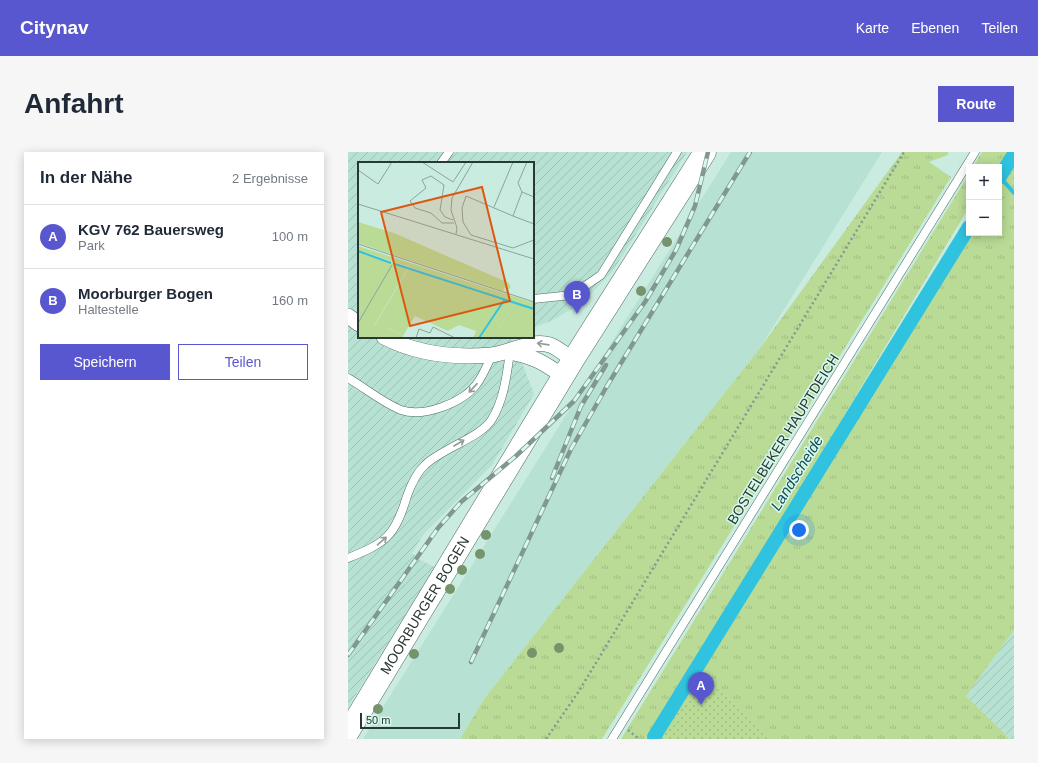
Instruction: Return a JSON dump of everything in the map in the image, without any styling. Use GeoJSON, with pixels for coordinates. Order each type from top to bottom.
{"type":"FeatureCollection","features":[{"type":"Feature","properties":{"kind":"main road","name":"MOORBURGER BOGEN"},"geometry":{"type":"LineString","coordinates":[[348,732],[568,368],[705,152]]}},
{"type":"Feature","properties":{"kind":"street"},"geometry":{"type":"LineString","coordinates":[[348,316],[358,323]]}},
{"type":"Feature","properties":{"kind":"street"},"geometry":{"type":"LineString","coordinates":[[386,338],[404,346],[435,354],[477,356],[510,352],[529,344],[542,343],[555,347],[568,368]]}},
{"type":"Feature","properties":{"kind":"lane"},"geometry":{"type":"LineString","coordinates":[[442,162],[450,152]]}},
{"type":"Feature","properties":{"kind":"lane"},"geometry":{"type":"LineString","coordinates":[[534,299],[572,295],[600,275],[677,152]]}},
{"type":"Feature","properties":{"kind":"lane","name":"BOSTELBEKER HAUPTDEICH"},"geometry":{"type":"LineString","coordinates":[[612,739],[975,152]]}},
{"type":"Feature","properties":{"kind":"lane"},"geometry":{"type":"LineString","coordinates":[[348,558],[373,549],[384,541],[394,529],[401,518],[415,477],[425,464],[481,430],[492,420],[500,399],[510,352]]}},
{"type":"Feature","properties":{"kind":"lane"},"geometry":{"type":"LineString","coordinates":[[348,378],[401,410],[420,413],[430,411],[464,397],[477,384],[492,355]]}},
{"type":"Feature","properties":{"kind":"path"},"geometry":{"type":"LineString","coordinates":[[546,739],[587,677],[904,152]]}},
{"type":"Feature","properties":{"kind":"shaded area"},"geometry":{"type":"Polygon","coordinates":[[[348,152],[687,152],[613,271],[583,302],[553,320],[534,328],[534,162],[358,162],[358,338],[512,338],[534,394],[492,465],[423,535],[412,553],[420,560],[435,567],[348,707],[348,152]]]}},
{"type":"Feature","properties":{"kind":"shaded area"},"geometry":{"type":"Polygon","coordinates":[[[731,152],[882,152],[760,348],[484,699],[460,739],[363,739],[731,152]]]}},
{"type":"Feature","properties":{"kind":"shaded area"},"geometry":{"type":"Polygon","coordinates":[[[1014,630],[1014,739],[1010,739],[966,696],[1014,630]]]}},
{"type":"Feature","properties":{"kind":"green space"},"geometry":{"type":"Polygon","coordinates":[[[902,152],[948,152],[948,155],[929,162],[951,177],[602,739],[460,739],[484,699],[760,348],[902,152]]]}},
{"type":"Feature","properties":{"kind":"green space"},"geometry":{"type":"Polygon","coordinates":[[[982,152],[1011,152],[1000,164],[975,164],[982,152]]]}},
{"type":"Feature","properties":{"kind":"green space"},"geometry":{"type":"Polygon","coordinates":[[[1014,160],[1014,184],[1005,174],[1014,160]]]}},
{"type":"Feature","properties":{"kind":"green space"},"geometry":{"type":"Polygon","coordinates":[[[1005,174],[1014,184],[1014,630],[966,696],[1010,739],[769,739],[700,671],[967,236],[1002,236],[1002,179],[1005,174]]]}},
{"type":"Feature","properties":{"kind":"green space"},"geometry":{"type":"Polygon","coordinates":[[[966,179],[966,212],[694,666],[645,739],[621,739],[966,179]]]}},
{"type":"Feature","properties":{"kind":"green space"},"geometry":{"type":"Polygon","coordinates":[[[694,666],[700,671],[769,739],[646,739],[694,666]]]}},
{"type":"Feature","properties":{"kind":"waterway","name":"Landscheide"},"geometry":{"type":"LineString","coordinates":[[1002,173],[1014,154]]}},
{"type":"Feature","properties":{"kind":"waterway"},"geometry":{"type":"LineString","coordinates":[[1002,179],[1014,193]]}},
{"type":"Feature","properties":{"kind":"waterway","name":"Landscheide"},"geometry":{"type":"LineString","coordinates":[[654,737],[966,232]]}},
{"type":"Feature","properties":{"kind":"railway"},"geometry":{"type":"LineString","coordinates":[[348,655],[438,528],[461,502],[516,456],[574,401],[645,302],[676,250],[695,206],[708,152]]}},
{"type":"Feature","properties":{"kind":"railway"},"geometry":{"type":"LineString","coordinates":[[471,662],[571,449],[607,386],[750,152]]}},
{"type":"Feature","properties":{"kind":"railway"},"geometry":{"type":"LineString","coordinates":[[552,478],[581,406],[606,365]]}},
{"type":"Feature","properties":{"kind":"place","name":"Moorburger Bogen"},"geometry":{"type":"Point","coordinates":[577,314]}},
{"type":"Feature","properties":{"kind":"place","name":"KGV 762 Bauersweg"},"geometry":{"type":"Point","coordinates":[701,705]}}]}
